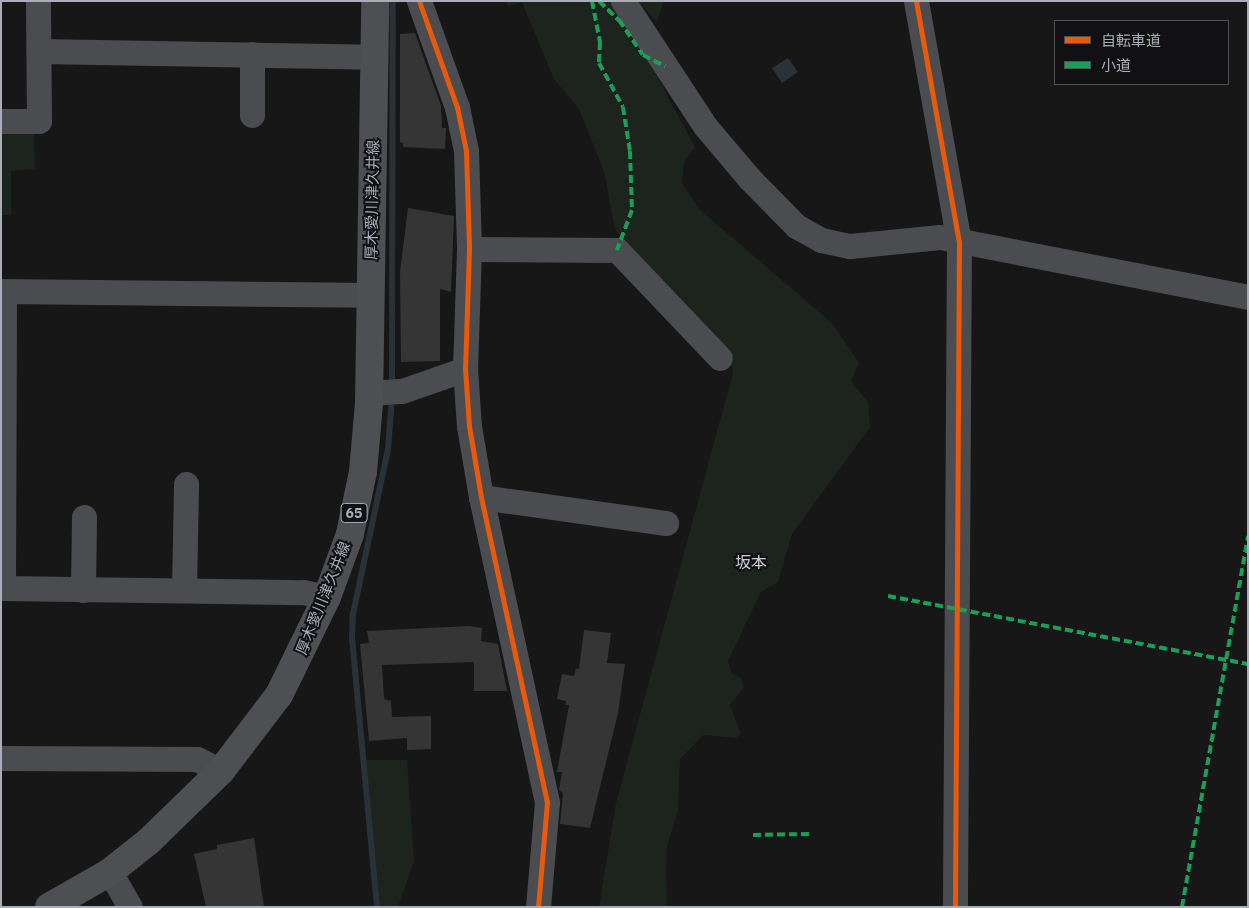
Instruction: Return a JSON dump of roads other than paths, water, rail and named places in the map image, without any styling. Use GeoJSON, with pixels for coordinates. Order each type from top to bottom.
{"type":"FeatureCollection","features":[{"type":"Feature","properties":{"kind":"main road","name":"厚木愛川津久井線"},"geometry":{"type":"LineString","coordinates":[[49,907],[110,872],[186,808],[221,772],[279,695],[327,597],[350,534],[383,392],[371,295],[375,1]]}},
{"type":"Feature","properties":{"kind":"street"},"geometry":{"type":"LineString","coordinates":[[1,120],[39,121],[38,1]]}},
{"type":"Feature","properties":{"kind":"street"},"geometry":{"type":"LineString","coordinates":[[419,1],[457,107],[466,151],[470,249],[465,369],[481,497],[547,802],[538,907]]}},
{"type":"Feature","properties":{"kind":"street"},"geometry":{"type":"LineString","coordinates":[[622,1],[705,126],[749,178],[796,226],[821,240],[850,246],[940,237],[959,243],[1248,296]]}},
{"type":"Feature","properties":{"kind":"street"},"geometry":{"type":"LineString","coordinates":[[916,1],[959,243],[955,907]]}},
{"type":"Feature","properties":{"kind":"street"},"geometry":{"type":"LineString","coordinates":[[39,51],[374,57]]}},
{"type":"Feature","properties":{"kind":"street"},"geometry":{"type":"LineString","coordinates":[[252,54],[252,115]]}},
{"type":"Feature","properties":{"kind":"street"},"geometry":{"type":"LineString","coordinates":[[470,249],[617,250],[720,358]]}},
{"type":"Feature","properties":{"kind":"street"},"geometry":{"type":"LineString","coordinates":[[327,597],[303,592],[2,588],[3,292],[371,295]]}},
{"type":"Feature","properties":{"kind":"street"},"geometry":{"type":"LineString","coordinates":[[383,392],[465,369]]}},
{"type":"Feature","properties":{"kind":"street"},"geometry":{"type":"LineString","coordinates":[[184,590],[186,484]]}},
{"type":"Feature","properties":{"kind":"street"},"geometry":{"type":"LineString","coordinates":[[481,497],[666,523]]}},
{"type":"Feature","properties":{"kind":"street"},"geometry":{"type":"LineString","coordinates":[[84,517],[84,590]]}},
{"type":"Feature","properties":{"kind":"street"},"geometry":{"type":"LineString","coordinates":[[1,758],[197,760],[221,772]]}},
{"type":"Feature","properties":{"kind":"street"},"geometry":{"type":"LineString","coordinates":[[110,872],[130,907]]}},
{"type":"Feature","properties":{"kind":"waterway"},"geometry":{"type":"LineString","coordinates":[[392,387],[393,1]]}},
{"type":"Feature","properties":{"kind":"waterway"},"geometry":{"type":"LineString","coordinates":[[377,907],[352,638],[353,614],[388,449],[392,397]]}},
{"type":"Feature","properties":{"kind":"district","name":"坂本"},"geometry":{"type":"Point","coordinates":[751,562]}}]}
